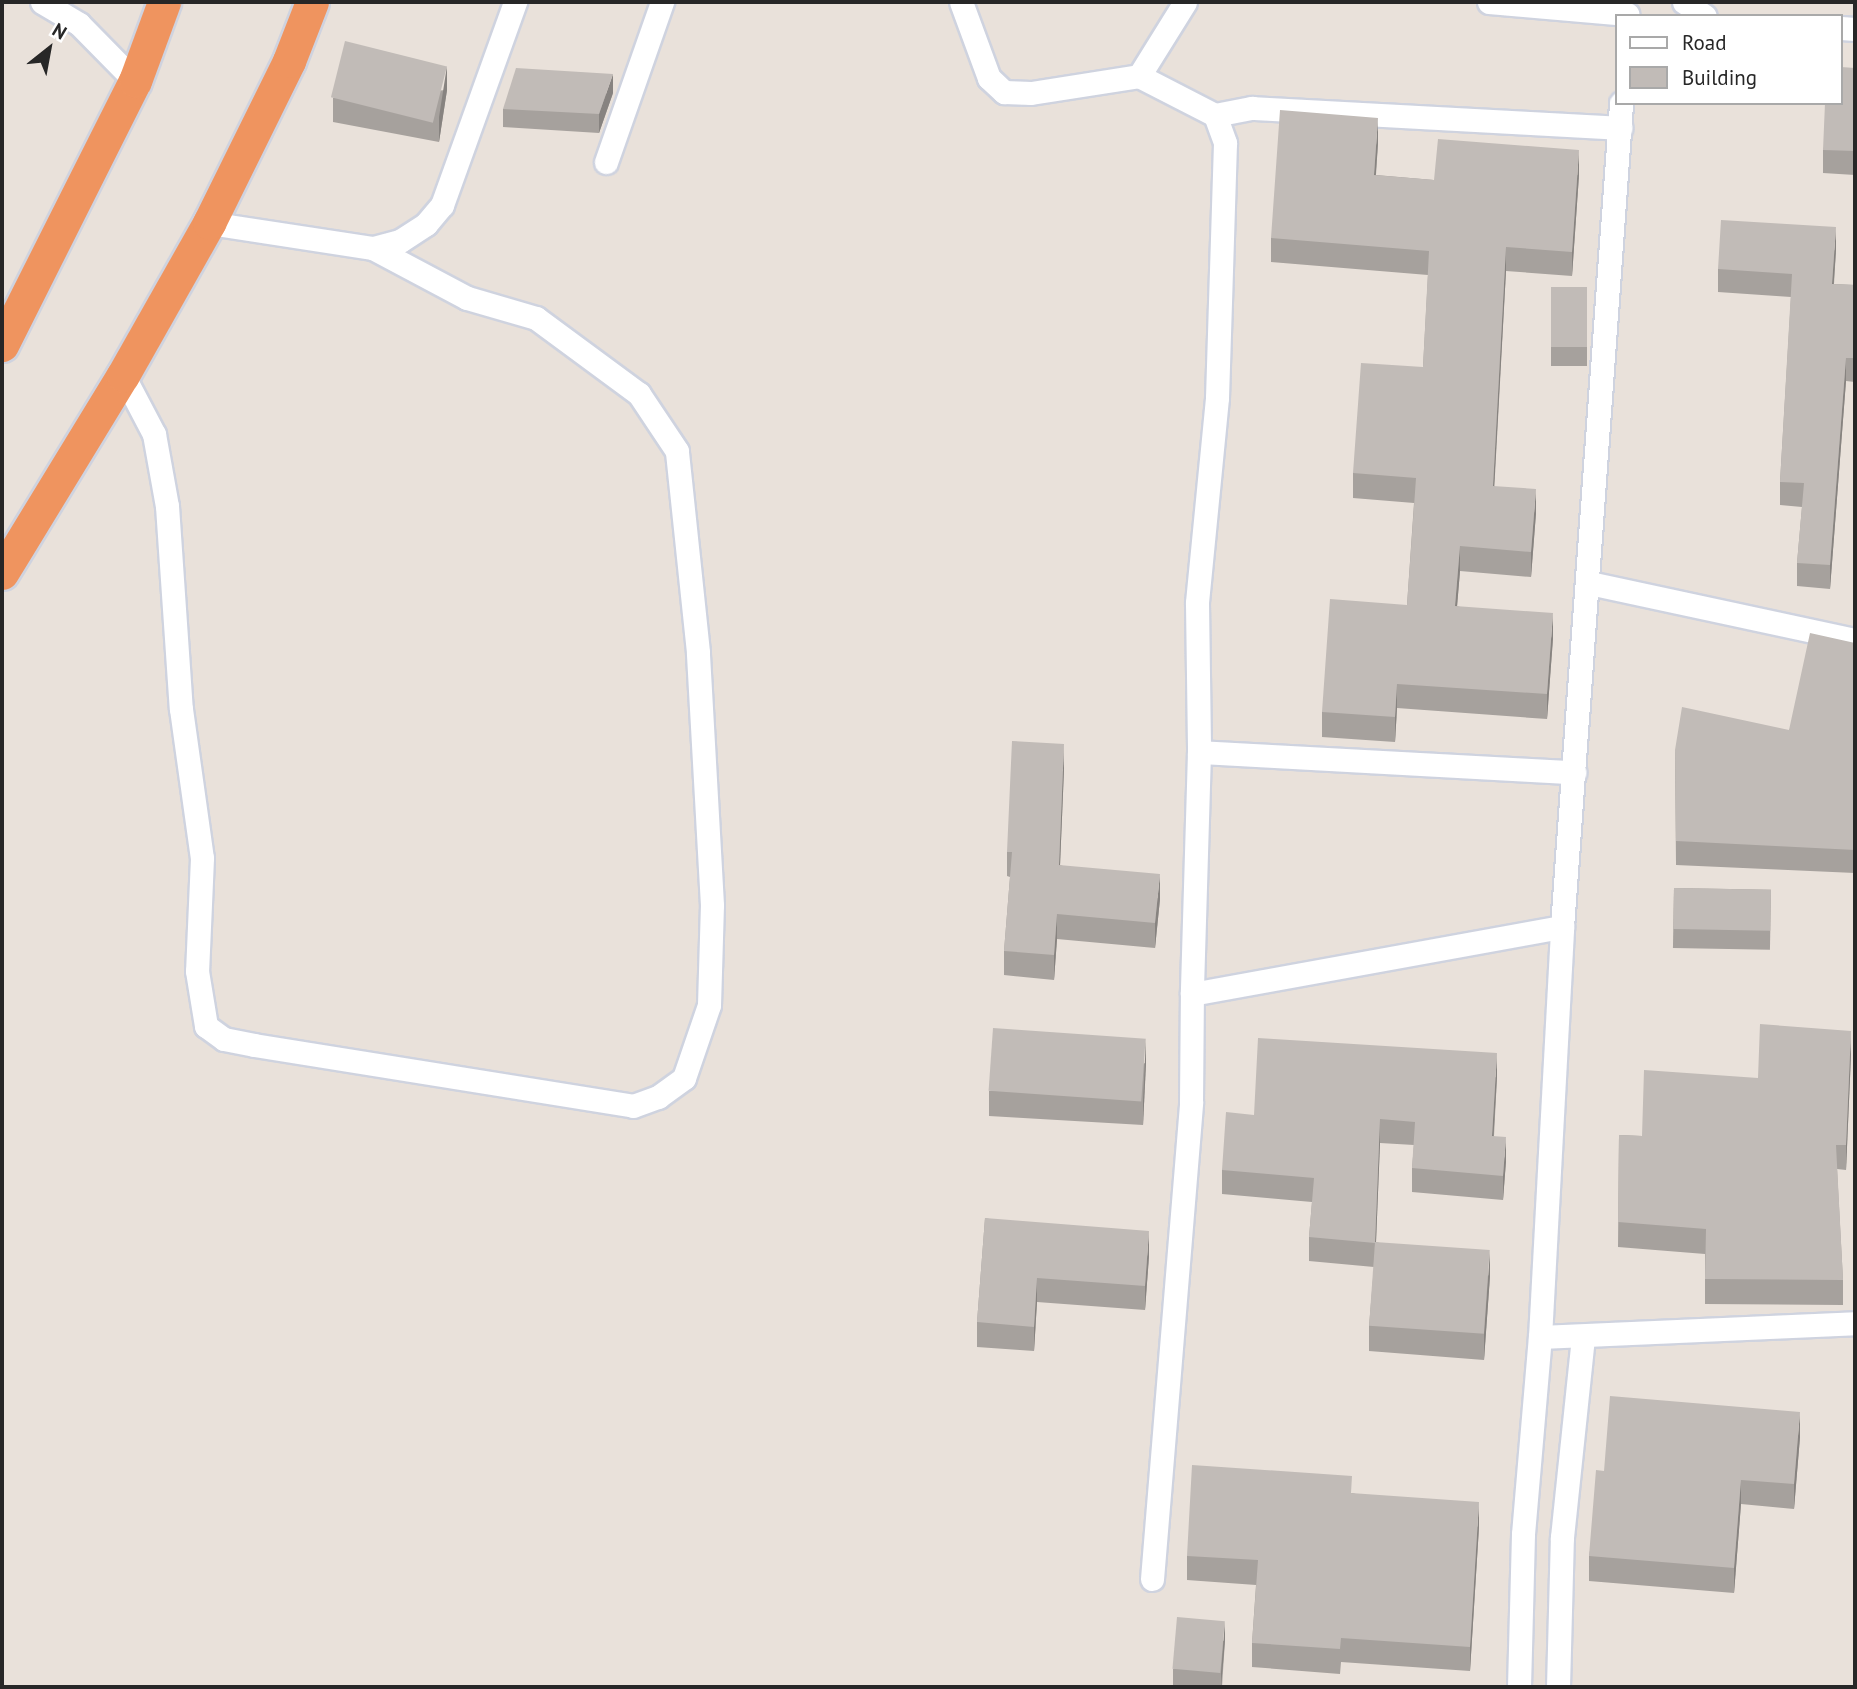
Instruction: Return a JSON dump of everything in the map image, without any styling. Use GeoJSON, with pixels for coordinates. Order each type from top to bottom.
{"type":"FeatureCollection","features":[{"type":"Feature","properties":{"kind":"highway"},"geometry":{"type":"LineString","coordinates":[[2,345],[135,81],[164,2]]}},
{"type":"Feature","properties":{"kind":"highway"},"geometry":{"type":"LineString","coordinates":[[2,573],[123,375],[209,223],[289,61],[312,2]]}},
{"type":"Feature","properties":{"kind":"street"},"geometry":{"type":"LineString","coordinates":[[42,2],[79,24],[135,81]]}},
{"type":"Feature","properties":{"kind":"street"},"geometry":{"type":"LineString","coordinates":[[373,248],[400,241],[426,224],[442,205],[515,2]]}},
{"type":"Feature","properties":{"kind":"street"},"geometry":{"type":"LineString","coordinates":[[606,162],[662,2]]}},
{"type":"Feature","properties":{"kind":"street"},"geometry":{"type":"LineString","coordinates":[[961,2],[989,78],[1004,92],[1031,93],[1139,76],[1214,114],[1252,108],[1619,128]]}},
{"type":"Feature","properties":{"kind":"street"},"geometry":{"type":"LineString","coordinates":[[1139,76],[1185,2]]}},
{"type":"Feature","properties":{"kind":"street"},"geometry":{"type":"LineString","coordinates":[[1489,2],[1627,10]]}},
{"type":"Feature","properties":{"kind":"street"},"geometry":{"type":"LineString","coordinates":[[1684,2],[1702,14]]}},
{"type":"Feature","properties":{"kind":"street"},"geometry":{"type":"LineString","coordinates":[[1519,1687],[1523,1534],[1540,1337],[1562,927],[1589,583],[1621,105]]}},
{"type":"Feature","properties":{"kind":"street"},"geometry":{"type":"LineString","coordinates":[[1152,1579],[1191,1102],[1199,752],[1197,603],[1217,398],[1225,143],[1214,114]]}},
{"type":"Feature","properties":{"kind":"street"},"geometry":{"type":"LineString","coordinates":[[123,375],[154,434],[167,506],[181,709],[202,858],[197,971],[206,1026],[224,1039],[254,1045],[633,1106],[659,1097],[684,1078],[709,1005],[712,905],[699,679],[677,451],[639,394],[536,318],[467,298],[373,248],[209,223]]}},
{"type":"Feature","properties":{"kind":"street"},"geometry":{"type":"LineString","coordinates":[[1589,583],[1855,640]]}},
{"type":"Feature","properties":{"kind":"street"},"geometry":{"type":"LineString","coordinates":[[1199,752],[1574,772]]}},
{"type":"Feature","properties":{"kind":"street"},"geometry":{"type":"LineString","coordinates":[[1192,994],[1562,927]]}},
{"type":"Feature","properties":{"kind":"street"},"geometry":{"type":"LineString","coordinates":[[1540,1337],[1855,1322]]}},
{"type":"Feature","properties":{"kind":"street"},"geometry":{"type":"LineString","coordinates":[[1558,1687],[1562,1537],[1583,1337]]}},
{"type":"Feature","properties":{"kind":"street"},"geometry":{"type":"LineString","coordinates":[[1523,1534],[1562,1537]]}},
{"type":"Feature","properties":{"kind":"building"},"geometry":{"type":"Polygon","coordinates":[[[345,41],[447,66],[433,123],[331,97],[345,41]]]}},
{"type":"Feature","properties":{"kind":"building"},"geometry":{"type":"Polygon","coordinates":[[[1843,67],[1855,68],[1855,151],[1823,150],[1825,105],[1843,105],[1843,67]]]}},
{"type":"Feature","properties":{"kind":"building"},"geometry":{"type":"Polygon","coordinates":[[[516,68],[613,74],[599,114],[503,109],[516,68]]]}},
{"type":"Feature","properties":{"kind":"building"},"geometry":{"type":"Polygon","coordinates":[[[1280,110],[1378,118],[1374,175],[1434,180],[1438,139],[1579,150],[1572,252],[1506,247],[1493,486],[1536,489],[1531,552],[1460,546],[1455,606],[1553,613],[1547,694],[1397,684],[1395,717],[1322,712],[1330,599],[1407,605],[1416,478],[1353,473],[1361,363],[1423,367],[1429,251],[1271,238],[1280,110]]]}},
{"type":"Feature","properties":{"kind":"building"},"geometry":{"type":"Polygon","coordinates":[[[1721,220],[1836,227],[1832,284],[1855,285],[1855,358],[1846,358],[1830,565],[1797,563],[1804,483],[1780,482],[1792,274],[1718,269],[1721,220]]]}},
{"type":"Feature","properties":{"kind":"building"},"geometry":{"type":"Polygon","coordinates":[[[1551,287],[1587,287],[1587,347],[1551,347],[1551,287]]]}},
{"type":"Feature","properties":{"kind":"building"},"geometry":{"type":"Polygon","coordinates":[[[1810,633],[1855,643],[1855,850],[1676,841],[1675,750],[1682,707],[1789,730],[1810,633]]]}},
{"type":"Feature","properties":{"kind":"building"},"geometry":{"type":"Polygon","coordinates":[[[1012,741],[1064,744],[1059,865],[1160,874],[1155,923],[1057,914],[1054,955],[1004,951],[1012,852],[1007,852],[1012,741]]]}},
{"type":"Feature","properties":{"kind":"building"},"geometry":{"type":"Polygon","coordinates":[[[1674,888],[1771,890],[1770,931],[1673,929],[1674,888]]]}},
{"type":"Feature","properties":{"kind":"building"},"geometry":{"type":"Polygon","coordinates":[[[1760,1024],[1851,1031],[1846,1145],[1836,1145],[1843,1280],[1705,1279],[1706,1229],[1618,1222],[1619,1135],[1642,1136],[1644,1070],[1758,1078],[1760,1024]]]}},
{"type":"Feature","properties":{"kind":"building"},"geometry":{"type":"Polygon","coordinates":[[[993,1028],[1146,1039],[1141,1102],[989,1091],[993,1028]]]}},
{"type":"Feature","properties":{"kind":"building"},"geometry":{"type":"Polygon","coordinates":[[[1258,1038],[1497,1053],[1492,1136],[1506,1137],[1503,1176],[1412,1168],[1415,1122],[1380,1119],[1375,1243],[1309,1237],[1314,1178],[1222,1170],[1226,1112],[1254,1115],[1258,1038]]]}},
{"type":"Feature","properties":{"kind":"building"},"geometry":{"type":"Polygon","coordinates":[[[985,1218],[1149,1231],[1145,1286],[1037,1278],[1034,1327],[977,1322],[985,1218]]]}},
{"type":"Feature","properties":{"kind":"building"},"geometry":{"type":"Polygon","coordinates":[[[1375,1242],[1490,1250],[1484,1334],[1369,1326],[1375,1242]]]}},
{"type":"Feature","properties":{"kind":"building"},"geometry":{"type":"Polygon","coordinates":[[[1610,1396],[1800,1412],[1794,1484],[1741,1480],[1734,1568],[1589,1556],[1596,1470],[1604,1471],[1610,1396]]]}},
{"type":"Feature","properties":{"kind":"building"},"geometry":{"type":"Polygon","coordinates":[[[1192,1465],[1352,1476],[1351,1493],[1479,1502],[1470,1647],[1341,1638],[1340,1649],[1252,1643],[1258,1560],[1187,1556],[1192,1465]]]}},
{"type":"Feature","properties":{"kind":"building"},"geometry":{"type":"Polygon","coordinates":[[[1177,1617],[1225,1621],[1220,1673],[1172,1669],[1177,1617]]]}}]}
